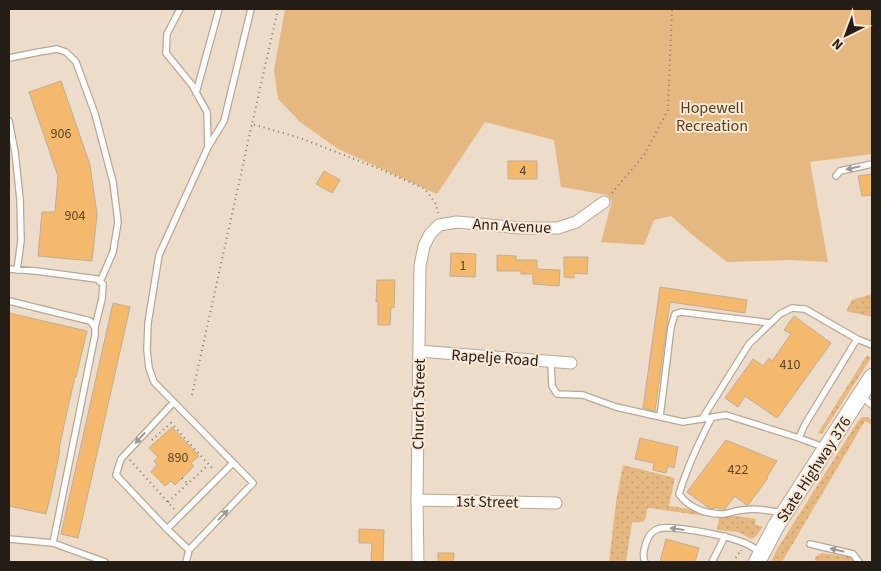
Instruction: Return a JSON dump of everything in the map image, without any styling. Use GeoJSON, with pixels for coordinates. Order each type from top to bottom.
{"type":"FeatureCollection","features":[{"type":"Feature","properties":{"kind":"main road","name":"State Highway 376"},"geometry":{"type":"LineString","coordinates":[[755,557],[825,450],[866,401],[872,377]]}},
{"type":"Feature","properties":{"kind":"street","name":"Ann Avenue"},"geometry":{"type":"LineString","coordinates":[[439,225],[456,222],[520,228],[558,228],[576,222],[604,202]]}},
{"type":"Feature","properties":{"kind":"street","name":"Church Street"},"geometry":{"type":"LineString","coordinates":[[418,562],[420,266],[424,246],[430,234],[439,225]]}},
{"type":"Feature","properties":{"kind":"street","name":"Rapelje Road"},"geometry":{"type":"LineString","coordinates":[[419,352],[571,363]]}},
{"type":"Feature","properties":{"kind":"street","name":"1st Street"},"geometry":{"type":"LineString","coordinates":[[417,500],[556,503]]}},
{"type":"Feature","properties":{"kind":"lane"},"geometry":{"type":"LineString","coordinates":[[180,9],[167,34],[166,53],[192,85],[207,112],[208,146]]}},
{"type":"Feature","properties":{"kind":"lane"},"geometry":{"type":"LineString","coordinates":[[196,93],[219,9]]}},
{"type":"Feature","properties":{"kind":"lane"},"geometry":{"type":"LineString","coordinates":[[186,562],[189,550],[253,483],[154,382],[149,368],[147,350],[148,323],[159,255],[208,146],[224,121],[251,9]]}},
{"type":"Feature","properties":{"kind":"lane"},"geometry":{"type":"LineString","coordinates":[[9,58],[57,49],[66,52],[76,62],[95,114],[113,182],[118,222],[114,252],[100,282]]}},
{"type":"Feature","properties":{"kind":"lane"},"geometry":{"type":"LineString","coordinates":[[9,122],[15,152],[20,199],[21,241],[17,270]]}},
{"type":"Feature","properties":{"kind":"lane"},"geometry":{"type":"LineString","coordinates":[[836,176],[840,171],[872,164]]}},
{"type":"Feature","properties":{"kind":"lane"},"geometry":{"type":"LineString","coordinates":[[9,269],[97,279],[103,284],[102,299],[95,327],[96,335],[53,543]]}},
{"type":"Feature","properties":{"kind":"lane"},"geometry":{"type":"LineString","coordinates":[[9,301],[90,321],[95,327]]}},
{"type":"Feature","properties":{"kind":"lane"},"geometry":{"type":"LineString","coordinates":[[702,419],[749,344],[780,314],[792,308],[805,310],[857,339],[872,345]]}},
{"type":"Feature","properties":{"kind":"lane"},"geometry":{"type":"LineString","coordinates":[[660,418],[671,327],[675,314],[681,312],[771,323]]}},
{"type":"Feature","properties":{"kind":"lane"},"geometry":{"type":"LineString","coordinates":[[799,438],[804,426],[857,339]]}},
{"type":"Feature","properties":{"kind":"lane"},"geometry":{"type":"LineString","coordinates":[[551,361],[552,386],[558,394],[583,395],[616,407],[683,422],[726,415],[799,438],[818,445],[825,450]]}},
{"type":"Feature","properties":{"kind":"lane"},"geometry":{"type":"LineString","coordinates":[[173,403],[121,459],[116,475],[189,550]]}},
{"type":"Feature","properties":{"kind":"lane"},"geometry":{"type":"LineString","coordinates":[[712,417],[685,473],[679,494],[684,502],[703,512],[721,515],[741,510],[763,509],[784,514]]}},
{"type":"Feature","properties":{"kind":"lane"},"geometry":{"type":"LineString","coordinates":[[167,529],[233,463]]}},
{"type":"Feature","properties":{"kind":"lane"},"geometry":{"type":"LineString","coordinates":[[644,562],[642,557],[647,541],[651,533],[659,528],[676,528],[725,536],[748,544],[755,557]]}},
{"type":"Feature","properties":{"kind":"lane"},"geometry":{"type":"LineString","coordinates":[[712,562],[725,536]]}},
{"type":"Feature","properties":{"kind":"lane"},"geometry":{"type":"LineString","coordinates":[[9,539],[53,543],[104,562]]}},
{"type":"Feature","properties":{"kind":"lane"},"geometry":{"type":"LineString","coordinates":[[810,544],[853,554],[859,562]]}},
{"type":"Feature","properties":{"kind":"path"},"geometry":{"type":"LineString","coordinates":[[192,395],[278,9]]}},
{"type":"Feature","properties":{"kind":"path"},"geometry":{"type":"LineString","coordinates":[[604,202],[644,155],[668,110],[672,9]]}},
{"type":"Feature","properties":{"kind":"path"},"geometry":{"type":"LineString","coordinates":[[252,124],[300,138],[380,169],[425,189],[436,204],[439,225]]}},
{"type":"Feature","properties":{"kind":"path"},"geometry":{"type":"LineString","coordinates":[[150,442],[170,423],[214,471]]}},
{"type":"Feature","properties":{"kind":"path"},"geometry":{"type":"LineString","coordinates":[[130,460],[173,508]]}},
{"type":"Feature","properties":{"kind":"path"},"geometry":{"type":"LineString","coordinates":[[168,502],[208,465]]}},
{"type":"Feature","properties":{"kind":"path"},"geometry":{"type":"LineString","coordinates":[[182,478],[188,484]]}},
{"type":"Feature","properties":{"kind":"path"},"geometry":{"type":"LineString","coordinates":[[733,562],[741,550],[755,557]]}},
{"type":"Feature","properties":{"kind":"green space","name":"Hopewell Recreation"},"geometry":{"type":"Polygon","coordinates":[[[285,9],[872,9],[872,154],[810,162],[828,262],[790,260],[727,262],[671,216],[654,220],[644,245],[601,242],[612,201],[607,195],[561,187],[554,140],[485,122],[437,194],[338,149],[300,122],[278,99],[274,70],[285,9]]]}},
{"type":"Feature","properties":{"kind":"green space"},"geometry":{"type":"Polygon","coordinates":[[[872,294],[872,317],[846,311],[852,300],[872,294]]]}},
{"type":"Feature","properties":{"kind":"green space"},"geometry":{"type":"Polygon","coordinates":[[[867,355],[871,358],[822,434],[818,433],[867,355]]]}},
{"type":"Feature","properties":{"kind":"green space"},"geometry":{"type":"Polygon","coordinates":[[[862,417],[872,420],[872,425],[865,421],[782,562],[771,562],[776,551],[862,417]]]}},
{"type":"Feature","properties":{"kind":"green space"},"geometry":{"type":"Polygon","coordinates":[[[623,465],[675,478],[669,506],[756,519],[755,524],[763,527],[751,539],[738,532],[717,530],[719,518],[649,508],[647,509],[644,521],[632,522],[626,562],[609,562],[616,502],[623,465]]]}},
{"type":"Feature","properties":{"kind":"green space"},"geometry":{"type":"Polygon","coordinates":[[[822,553],[850,557],[854,562],[817,562],[815,557],[822,553]]]}},
{"type":"Feature","properties":{"kind":"building"},"geometry":{"type":"Polygon","coordinates":[[[61,81],[90,165],[97,214],[92,261],[38,256],[42,212],[55,212],[58,176],[29,92],[61,81]]]}},
{"type":"Feature","properties":{"kind":"building"},"geometry":{"type":"Polygon","coordinates":[[[508,161],[537,161],[537,179],[508,179],[508,161]]]}},
{"type":"Feature","properties":{"kind":"building"},"geometry":{"type":"Polygon","coordinates":[[[324,171],[340,180],[332,193],[316,184],[324,171]]]}},
{"type":"Feature","properties":{"kind":"building"},"geometry":{"type":"Polygon","coordinates":[[[872,174],[872,195],[862,196],[858,176],[872,174]]]}},
{"type":"Feature","properties":{"kind":"building"},"geometry":{"type":"Polygon","coordinates":[[[451,253],[476,254],[475,277],[450,276],[451,253]]]}},
{"type":"Feature","properties":{"kind":"building"},"geometry":{"type":"Polygon","coordinates":[[[497,255],[516,256],[516,260],[537,260],[537,269],[560,270],[559,286],[533,284],[533,274],[521,274],[521,271],[497,271],[497,255]]]}},
{"type":"Feature","properties":{"kind":"building"},"geometry":{"type":"Polygon","coordinates":[[[564,257],[588,257],[587,274],[574,273],[574,278],[564,277],[564,257]]]}},
{"type":"Feature","properties":{"kind":"building"},"geometry":{"type":"Polygon","coordinates":[[[377,280],[395,280],[394,308],[391,307],[390,325],[378,325],[377,280]]]}},
{"type":"Feature","properties":{"kind":"building"},"geometry":{"type":"Polygon","coordinates":[[[660,287],[747,300],[745,313],[670,302],[655,411],[643,408],[660,287]]]}},
{"type":"Feature","properties":{"kind":"building"},"geometry":{"type":"Polygon","coordinates":[[[113,303],[130,307],[78,538],[61,534],[113,303]]]}},
{"type":"Feature","properties":{"kind":"building"},"geometry":{"type":"Polygon","coordinates":[[[9,313],[87,331],[68,407],[46,514],[9,506],[9,313]]]}},
{"type":"Feature","properties":{"kind":"building"},"geometry":{"type":"Polygon","coordinates":[[[794,316],[831,343],[777,418],[745,396],[738,407],[725,398],[753,359],[763,366],[769,358],[772,361],[791,334],[784,330],[794,316]]]}},
{"type":"Feature","properties":{"kind":"building"},"geometry":{"type":"Polygon","coordinates":[[[172,427],[199,456],[191,463],[194,466],[175,485],[171,481],[165,486],[151,472],[157,465],[154,461],[158,457],[149,448],[172,427]]]}},
{"type":"Feature","properties":{"kind":"building"},"geometry":{"type":"Polygon","coordinates":[[[640,438],[678,447],[674,468],[668,466],[666,473],[653,470],[654,463],[635,459],[640,438]]]}},
{"type":"Feature","properties":{"kind":"building"},"geometry":{"type":"Polygon","coordinates":[[[726,440],[777,461],[768,478],[748,505],[735,496],[725,509],[709,508],[687,492],[726,440]]]}},
{"type":"Feature","properties":{"kind":"building"},"geometry":{"type":"Polygon","coordinates":[[[359,529],[384,530],[383,562],[371,562],[372,543],[359,543],[359,529]]]}},
{"type":"Feature","properties":{"kind":"building"},"geometry":{"type":"Polygon","coordinates":[[[666,539],[699,548],[695,562],[660,562],[666,539]]]}},
{"type":"Feature","properties":{"kind":"building"},"geometry":{"type":"Polygon","coordinates":[[[438,553],[454,553],[453,562],[438,562],[438,553]]]}}]}
